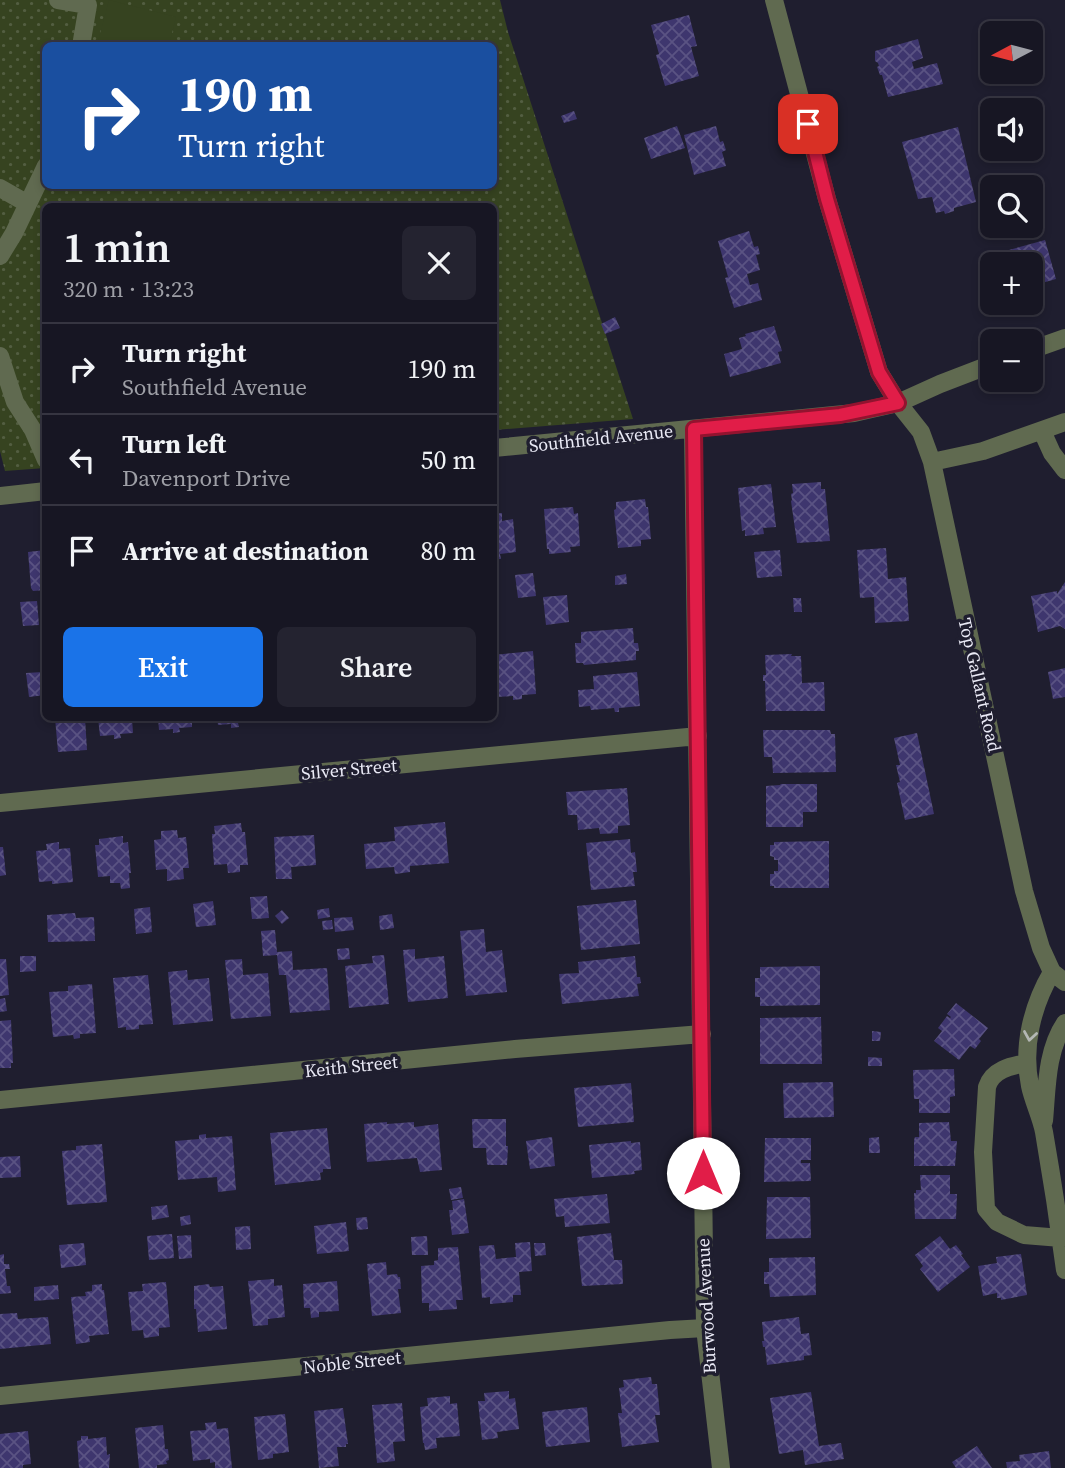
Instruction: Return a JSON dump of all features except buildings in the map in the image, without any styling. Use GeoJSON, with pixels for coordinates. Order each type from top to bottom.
{"type":"FeatureCollection","features":[{"type":"Feature","properties":{"kind":"street"},"geometry":{"type":"LineString","coordinates":[[58,0],[88,3],[82,42]]}},
{"type":"Feature","properties":{"kind":"street","name":"Top Gallant Road"},"geometry":{"type":"LineString","coordinates":[[774,0],[827,199],[879,372],[898,403],[921,432],[932,461],[1024,891],[1041,948],[1059,977],[1041,992],[1028,1041],[1027,1063],[1030,1087],[1043,1128],[1065,1270]]}},
{"type":"Feature","properties":{"kind":"street"},"geometry":{"type":"LineString","coordinates":[[0,256],[42,174]]}},
{"type":"Feature","properties":{"kind":"street"},"geometry":{"type":"LineString","coordinates":[[0,188],[28,204]]}},
{"type":"Feature","properties":{"kind":"street"},"geometry":{"type":"LineString","coordinates":[[1043,346],[1065,338]]}},
{"type":"Feature","properties":{"kind":"street"},"geometry":{"type":"LineString","coordinates":[[0,356],[15,402],[33,430],[42,451]]}},
{"type":"Feature","properties":{"kind":"street","name":"Southfield Avenue"},"geometry":{"type":"LineString","coordinates":[[497,448],[854,413],[898,403],[980,369]]}},
{"type":"Feature","properties":{"kind":"street"},"geometry":{"type":"LineString","coordinates":[[932,461],[984,451],[1065,422]]}},
{"type":"Feature","properties":{"kind":"street","name":"Burwood Avenue"},"geometry":{"type":"LineString","coordinates":[[694,429],[705,1328],[721,1468]]}},
{"type":"Feature","properties":{"kind":"street"},"geometry":{"type":"LineString","coordinates":[[1042,431],[1052,453],[1065,470]]}},
{"type":"Feature","properties":{"kind":"street"},"geometry":{"type":"LineString","coordinates":[[0,496],[42,491]]}},
{"type":"Feature","properties":{"kind":"street","name":"Silver Street"},"geometry":{"type":"LineString","coordinates":[[0,803],[698,736]]}},
{"type":"Feature","properties":{"kind":"street","name":"Top Gallant Road"},"geometry":{"type":"LineString","coordinates":[[1043,1128],[1050,1057],[1065,1023]]}},
{"type":"Feature","properties":{"kind":"street","name":"Keith Street"},"geometry":{"type":"LineString","coordinates":[[0,1100],[702,1034]]}},
{"type":"Feature","properties":{"kind":"street"},"geometry":{"type":"LineString","coordinates":[[1027,1063],[990,1077],[987,1087],[984,1152],[986,1209],[997,1222],[1024,1235],[1061,1238]]}},
{"type":"Feature","properties":{"kind":"street","name":"Noble Street"},"geometry":{"type":"LineString","coordinates":[[0,1396],[705,1328]]}},
{"type":"Feature","properties":{"kind":"green space"},"geometry":{"type":"Polygon","coordinates":[[[0,0],[500,0],[633,419],[497,430],[497,203],[42,203],[42,468],[5,471],[0,451],[0,0]]]}},
{"type":"Feature","properties":{"kind":"green space"},"geometry":{"type":"Polygon","coordinates":[[[109,0],[176,17],[170,42],[98,42],[109,0]]]}},
{"type":"Feature","properties":{"kind":"route"},"geometry":{"type":"LineString","coordinates":[[703,1173],[694,429],[840,415],[898,403],[879,372],[827,199],[808,124]]}}]}
